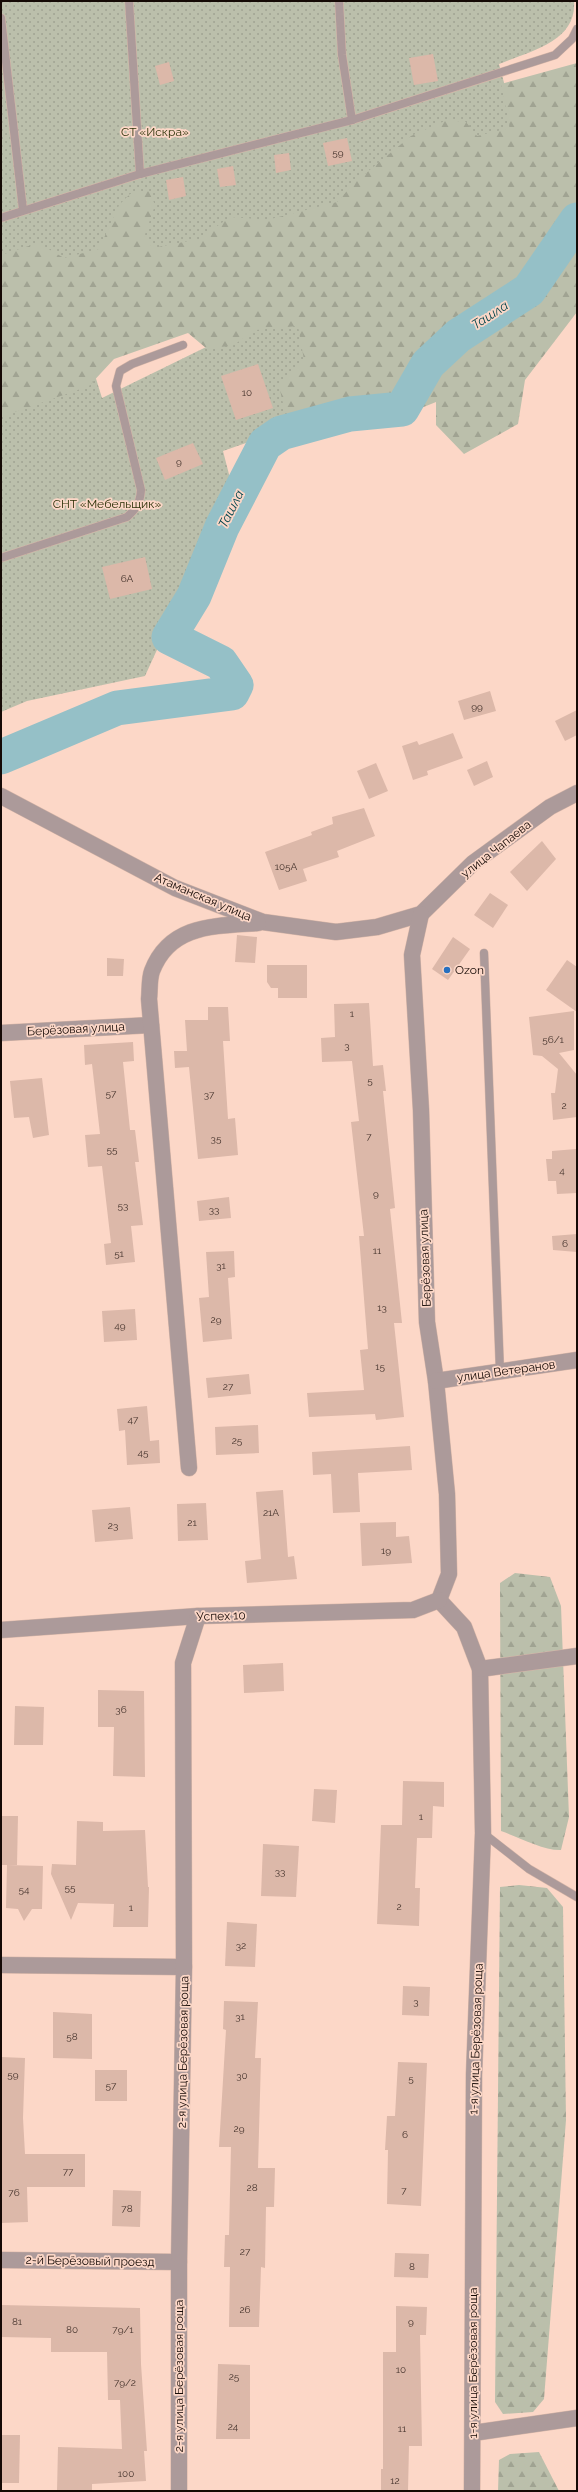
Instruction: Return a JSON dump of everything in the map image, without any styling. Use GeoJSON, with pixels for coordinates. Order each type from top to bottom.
{"type":"FeatureCollection","features":[{"type":"Feature","properties":{"kind":"street","name":"улица Чапаева"},"geometry":{"type":"LineString","coordinates":[[421,914],[473,863],[550,807],[577,792]]}},
{"type":"Feature","properties":{"kind":"street","name":"Атаманская улица"},"geometry":{"type":"LineString","coordinates":[[1,796],[175,888],[264,922],[336,932],[377,928],[421,914]]}},
{"type":"Feature","properties":{"kind":"street","name":"Берёзовая улица"},"geometry":{"type":"LineString","coordinates":[[421,914],[412,955],[421,1110],[427,1322],[436,1381],[447,1494],[448,1574],[439,1600]]}},
{"type":"Feature","properties":{"kind":"street"},"geometry":{"type":"LineString","coordinates":[[189,1468],[148,999],[152,972],[164,949],[186,932],[216,926],[264,922]]}},
{"type":"Feature","properties":{"kind":"street","name":"Берёзовая улица"},"geometry":{"type":"LineString","coordinates":[[1,1033],[151,1025]]}},
{"type":"Feature","properties":{"kind":"street","name":"улица Ветеранов"},"geometry":{"type":"LineString","coordinates":[[436,1381],[577,1360]]}},
{"type":"Feature","properties":{"kind":"street","name":"Успех 10"},"geometry":{"type":"LineString","coordinates":[[1,1630],[198,1616],[414,1610],[439,1600]]}},
{"type":"Feature","properties":{"kind":"street","name":"1-я улица Берёзовая роща"},"geometry":{"type":"LineString","coordinates":[[439,1600],[464,1627],[480,1669],[483,1833],[474,2075],[472,2491]]}},
{"type":"Feature","properties":{"kind":"street","name":"2-я улица Берёзовая роща"},"geometry":{"type":"LineString","coordinates":[[179,2491],[179,2262],[184,1967],[183,1663],[198,1616]]}},
{"type":"Feature","properties":{"kind":"street"},"geometry":{"type":"LineString","coordinates":[[480,1669],[577,1656]]}},
{"type":"Feature","properties":{"kind":"street"},"geometry":{"type":"LineString","coordinates":[[1,1964],[184,1967]]}},
{"type":"Feature","properties":{"kind":"street","name":"2-й Берёзовый проезд"},"geometry":{"type":"LineString","coordinates":[[1,2260],[179,2262]]}},
{"type":"Feature","properties":{"kind":"street"},"geometry":{"type":"LineString","coordinates":[[473,2433],[577,2418]]}},
{"type":"Feature","properties":{"kind":"lane"},"geometry":{"type":"LineString","coordinates":[[130,1],[140,174]]}},
{"type":"Feature","properties":{"kind":"lane"},"geometry":{"type":"LineString","coordinates":[[339,1],[342,55],[352,120]]}},
{"type":"Feature","properties":{"kind":"lane"},"geometry":{"type":"LineString","coordinates":[[1,18],[23,210]]}},
{"type":"Feature","properties":{"kind":"lane"},"geometry":{"type":"LineString","coordinates":[[1,218],[140,174],[352,120],[555,55],[572,39],[577,29]]}},
{"type":"Feature","properties":{"kind":"lane"},"geometry":{"type":"LineString","coordinates":[[1,558],[127,517],[134,510],[140,502],[141,490],[116,386],[120,371],[132,364],[183,345]]}},
{"type":"Feature","properties":{"kind":"lane"},"geometry":{"type":"LineString","coordinates":[[484,952],[500,1372]]}},
{"type":"Feature","properties":{"kind":"lane"},"geometry":{"type":"LineString","coordinates":[[483,1833],[529,1869],[577,1897]]}},
{"type":"Feature","properties":{"kind":"green space"},"geometry":{"type":"Polygon","coordinates":[[[1,1],[574,1],[573,15],[568,26],[560,36],[537,49],[499,64],[517,131],[407,191],[76,314],[102,398],[247,327],[375,292],[402,388],[223,451],[232,486],[145,676],[27,701],[1,712],[1,1]]]}},
{"type":"Feature","properties":{"kind":"green space"},"geometry":{"type":"Polygon","coordinates":[[[577,63],[577,312],[525,380],[518,424],[464,454],[436,425],[436,402],[384,423],[333,435],[285,412],[279,386],[304,360],[298,326],[256,330],[232,346],[206,348],[188,333],[114,359],[89,386],[1,417],[1,255],[38,243],[64,258],[99,249],[119,205],[130,194],[149,191],[155,205],[144,237],[153,248],[199,239],[230,217],[267,220],[337,202],[355,182],[411,136],[447,120],[466,122],[477,136],[510,128],[501,84],[577,63]]]}},
{"type":"Feature","properties":{"kind":"green space"},"geometry":{"type":"Polygon","coordinates":[[[515,1573],[550,1577],[561,1606],[569,1817],[561,1850],[539,1846],[501,1831],[500,1583],[515,1573]]]}},
{"type":"Feature","properties":{"kind":"green space"},"geometry":{"type":"Polygon","coordinates":[[[519,1885],[547,1888],[563,1907],[566,2120],[544,2399],[533,2412],[503,2414],[495,2402],[500,1887],[519,1885]]]}},
{"type":"Feature","properties":{"kind":"green space"},"geometry":{"type":"Polygon","coordinates":[[[539,2452],[559,2491],[498,2491],[499,2460],[510,2454],[539,2452]]]}},
{"type":"Feature","properties":{"kind":"building"},"geometry":{"type":"Polygon","coordinates":[[[433,54],[438,81],[414,85],[409,58],[433,54]]]}},
{"type":"Feature","properties":{"kind":"building"},"geometry":{"type":"Polygon","coordinates":[[[169,62],[174,81],[160,85],[155,66],[169,62]]]}},
{"type":"Feature","properties":{"kind":"building"},"geometry":{"type":"Polygon","coordinates":[[[347,138],[352,161],[328,166],[323,143],[347,138]]]}},
{"type":"Feature","properties":{"kind":"building"},"geometry":{"type":"Polygon","coordinates":[[[289,153],[291,170],[276,173],[274,155],[289,153]]]}},
{"type":"Feature","properties":{"kind":"building"},"geometry":{"type":"Polygon","coordinates":[[[233,166],[236,185],[220,187],[217,169],[233,166]]]}},
{"type":"Feature","properties":{"kind":"building"},"geometry":{"type":"Polygon","coordinates":[[[183,177],[186,196],[169,200],[166,180],[183,177]]]}},
{"type":"Feature","properties":{"kind":"building"},"geometry":{"type":"Polygon","coordinates":[[[258,364],[273,408],[236,420],[221,376],[258,364]]]}},
{"type":"Feature","properties":{"kind":"building"},"geometry":{"type":"Polygon","coordinates":[[[193,443],[203,464],[165,480],[156,458],[193,443]]]}},
{"type":"Feature","properties":{"kind":"building"},"geometry":{"type":"Polygon","coordinates":[[[145,557],[152,589],[110,599],[102,567],[145,557]]]}},
{"type":"Feature","properties":{"kind":"building"},"geometry":{"type":"Polygon","coordinates":[[[490,691],[496,711],[464,720],[458,701],[490,691]]]}},
{"type":"Feature","properties":{"kind":"building"},"geometry":{"type":"Polygon","coordinates":[[[577,710],[577,735],[565,741],[555,721],[577,710]]]}},
{"type":"Feature","properties":{"kind":"building"},"geometry":{"type":"Polygon","coordinates":[[[453,733],[463,758],[427,771],[428,775],[413,780],[402,746],[417,741],[419,745],[453,733]]]}},
{"type":"Feature","properties":{"kind":"building"},"geometry":{"type":"Polygon","coordinates":[[[487,761],[493,777],[474,786],[467,770],[487,761]]]}},
{"type":"Feature","properties":{"kind":"building"},"geometry":{"type":"Polygon","coordinates":[[[376,763],[388,791],[369,799],[357,771],[376,763]]]}},
{"type":"Feature","properties":{"kind":"building"},"geometry":{"type":"Polygon","coordinates":[[[364,808],[375,836],[337,851],[339,857],[303,869],[307,881],[279,890],[265,852],[312,835],[311,832],[333,824],[332,817],[364,808]]]}},
{"type":"Feature","properties":{"kind":"building"},"geometry":{"type":"Polygon","coordinates":[[[542,841],[556,859],[527,891],[510,872],[542,841]]]}},
{"type":"Feature","properties":{"kind":"building"},"geometry":{"type":"Polygon","coordinates":[[[490,893],[508,905],[493,928],[474,915],[490,893]]]}},
{"type":"Feature","properties":{"kind":"building"},"geometry":{"type":"Polygon","coordinates":[[[237,935],[257,937],[255,963],[235,962],[237,935]]]}},
{"type":"Feature","properties":{"kind":"building"},"geometry":{"type":"Polygon","coordinates":[[[453,937],[470,949],[448,980],[432,969],[453,937]]]}},
{"type":"Feature","properties":{"kind":"building"},"geometry":{"type":"Polygon","coordinates":[[[107,958],[124,959],[123,976],[107,976],[107,958]]]}},
{"type":"Feature","properties":{"kind":"building"},"geometry":{"type":"Polygon","coordinates":[[[567,960],[577,967],[577,1012],[546,990],[567,960]]]}},
{"type":"Feature","properties":{"kind":"building"},"geometry":{"type":"Polygon","coordinates":[[[267,965],[307,965],[307,998],[278,998],[278,988],[271,988],[267,982],[267,965]]]}},
{"type":"Feature","properties":{"kind":"building"},"geometry":{"type":"Polygon","coordinates":[[[369,1003],[373,1066],[383,1065],[386,1091],[383,1091],[395,1208],[390,1209],[402,1323],[394,1323],[404,1417],[376,1420],[375,1414],[309,1417],[307,1393],[364,1390],[360,1350],[368,1349],[359,1236],[364,1236],[351,1122],[359,1121],[352,1061],[322,1062],[321,1038],[335,1037],[334,1004],[369,1003]]]}},
{"type":"Feature","properties":{"kind":"building"},"geometry":{"type":"Polygon","coordinates":[[[208,1007],[228,1007],[230,1041],[223,1041],[228,1119],[235,1118],[238,1155],[198,1159],[189,1067],[175,1068],[174,1051],[187,1051],[185,1020],[208,1020],[208,1007]]]}},
{"type":"Feature","properties":{"kind":"building"},"geometry":{"type":"Polygon","coordinates":[[[574,1011],[574,1050],[559,1053],[577,1075],[577,1117],[553,1120],[551,1093],[555,1093],[558,1069],[542,1056],[533,1055],[529,1017],[574,1011]]]}},
{"type":"Feature","properties":{"kind":"building"},"geometry":{"type":"Polygon","coordinates":[[[133,1042],[134,1061],[123,1062],[130,1130],[135,1130],[139,1162],[135,1162],[143,1225],[131,1226],[135,1262],[106,1265],[104,1244],[111,1243],[102,1166],[88,1167],[85,1135],[100,1134],[92,1064],[85,1065],[84,1045],[133,1042]]]}},
{"type":"Feature","properties":{"kind":"building"},"geometry":{"type":"Polygon","coordinates":[[[42,1078],[49,1135],[33,1138],[29,1117],[14,1118],[10,1081],[42,1078]]]}},
{"type":"Feature","properties":{"kind":"building"},"geometry":{"type":"Polygon","coordinates":[[[576,1149],[577,1193],[557,1194],[556,1181],[548,1181],[546,1159],[552,1159],[552,1151],[576,1149]]]}},
{"type":"Feature","properties":{"kind":"building"},"geometry":{"type":"Polygon","coordinates":[[[229,1197],[231,1218],[199,1221],[197,1201],[229,1197]]]}},
{"type":"Feature","properties":{"kind":"building"},"geometry":{"type":"Polygon","coordinates":[[[577,1234],[577,1252],[553,1250],[552,1236],[577,1234]]]}},
{"type":"Feature","properties":{"kind":"building"},"geometry":{"type":"Polygon","coordinates":[[[234,1251],[235,1277],[228,1278],[232,1339],[203,1342],[199,1298],[209,1297],[206,1252],[234,1251]]]}},
{"type":"Feature","properties":{"kind":"building"},"geometry":{"type":"Polygon","coordinates":[[[135,1309],[137,1340],[104,1342],[102,1311],[135,1309]]]}},
{"type":"Feature","properties":{"kind":"building"},"geometry":{"type":"Polygon","coordinates":[[[249,1374],[251,1394],[208,1398],[206,1378],[249,1374]]]}},
{"type":"Feature","properties":{"kind":"building"},"geometry":{"type":"Polygon","coordinates":[[[147,1406],[150,1441],[159,1440],[160,1463],[127,1465],[125,1430],[119,1431],[117,1409],[147,1406]]]}},
{"type":"Feature","properties":{"kind":"building"},"geometry":{"type":"Polygon","coordinates":[[[258,1425],[259,1453],[216,1455],[215,1427],[258,1425]]]}},
{"type":"Feature","properties":{"kind":"building"},"geometry":{"type":"Polygon","coordinates":[[[410,1446],[412,1470],[358,1473],[360,1512],[333,1513],[331,1474],[313,1475],[312,1452],[410,1446]]]}},
{"type":"Feature","properties":{"kind":"building"},"geometry":{"type":"Polygon","coordinates":[[[283,1490],[288,1557],[294,1556],[297,1579],[247,1583],[245,1561],[261,1559],[256,1492],[283,1490]]]}},
{"type":"Feature","properties":{"kind":"building"},"geometry":{"type":"Polygon","coordinates":[[[206,1503],[208,1540],[178,1541],[177,1504],[206,1503]]]}},
{"type":"Feature","properties":{"kind":"building"},"geometry":{"type":"Polygon","coordinates":[[[130,1507],[133,1539],[95,1542],[92,1510],[130,1507]]]}},
{"type":"Feature","properties":{"kind":"building"},"geometry":{"type":"Polygon","coordinates":[[[396,1522],[396,1537],[409,1536],[412,1563],[362,1566],[360,1523],[396,1522]]]}},
{"type":"Feature","properties":{"kind":"building"},"geometry":{"type":"Polygon","coordinates":[[[283,1663],[284,1691],[244,1693],[243,1665],[283,1663]]]}},
{"type":"Feature","properties":{"kind":"building"},"geometry":{"type":"Polygon","coordinates":[[[98,1690],[144,1691],[145,1777],[113,1776],[114,1727],[98,1727],[98,1690]]]}},
{"type":"Feature","properties":{"kind":"building"},"geometry":{"type":"Polygon","coordinates":[[[15,1706],[44,1707],[43,1745],[14,1745],[15,1706]]]}},
{"type":"Feature","properties":{"kind":"building"},"geometry":{"type":"Polygon","coordinates":[[[403,1781],[444,1782],[444,1807],[433,1806],[432,1838],[417,1838],[415,1888],[420,1888],[419,1926],[377,1924],[381,1825],[402,1825],[403,1781]]]}},
{"type":"Feature","properties":{"kind":"building"},"geometry":{"type":"Polygon","coordinates":[[[314,1789],[337,1790],[335,1823],[312,1821],[314,1789]]]}},
{"type":"Feature","properties":{"kind":"building"},"geometry":{"type":"Polygon","coordinates":[[[1,1816],[18,1816],[17,1865],[1,1865],[1,1816]]]}},
{"type":"Feature","properties":{"kind":"building"},"geometry":{"type":"Polygon","coordinates":[[[77,1821],[103,1822],[103,1831],[145,1830],[149,1887],[148,1927],[113,1927],[114,1904],[78,1903],[71,1920],[51,1874],[52,1864],[76,1865],[77,1821]]]}},
{"type":"Feature","properties":{"kind":"building"},"geometry":{"type":"Polygon","coordinates":[[[263,1844],[299,1846],[296,1897],[261,1896],[263,1844]]]}},
{"type":"Feature","properties":{"kind":"building"},"geometry":{"type":"Polygon","coordinates":[[[7,1865],[43,1866],[42,1909],[32,1909],[24,1921],[18,1909],[6,1908],[7,1865]]]}},
{"type":"Feature","properties":{"kind":"building"},"geometry":{"type":"Polygon","coordinates":[[[227,1922],[257,1924],[255,1967],[225,1966],[227,1922]]]}},
{"type":"Feature","properties":{"kind":"building"},"geometry":{"type":"Polygon","coordinates":[[[403,1986],[430,1987],[429,2016],[402,2015],[403,1986]]]}},
{"type":"Feature","properties":{"kind":"building"},"geometry":{"type":"Polygon","coordinates":[[[224,2001],[258,2002],[255,2058],[261,2058],[258,2168],[275,2168],[274,2207],[266,2207],[265,2268],[261,2267],[259,2327],[229,2327],[230,2267],[224,2267],[225,2235],[229,2235],[231,2147],[219,2147],[226,2030],[223,2029],[224,2001]]]}},
{"type":"Feature","properties":{"kind":"building"},"geometry":{"type":"Polygon","coordinates":[[[53,2012],[92,2014],[92,2059],[53,2058],[53,2012]]]}},
{"type":"Feature","properties":{"kind":"building"},"geometry":{"type":"Polygon","coordinates":[[[1,2057],[25,2058],[23,2118],[25,2154],[85,2154],[85,2187],[27,2187],[28,2222],[1,2223],[1,2057]]]}},
{"type":"Feature","properties":{"kind":"building"},"geometry":{"type":"Polygon","coordinates":[[[398,2062],[427,2063],[421,2206],[387,2204],[388,2150],[385,2150],[387,2116],[395,2116],[398,2062]]]}},
{"type":"Feature","properties":{"kind":"building"},"geometry":{"type":"Polygon","coordinates":[[[95,2070],[127,2070],[127,2101],[95,2101],[95,2070]]]}},
{"type":"Feature","properties":{"kind":"building"},"geometry":{"type":"Polygon","coordinates":[[[113,2190],[141,2191],[140,2227],[112,2226],[113,2190]]]}},
{"type":"Feature","properties":{"kind":"building"},"geometry":{"type":"Polygon","coordinates":[[[395,2253],[429,2254],[428,2278],[394,2277],[395,2253]]]}},
{"type":"Feature","properties":{"kind":"building"},"geometry":{"type":"Polygon","coordinates":[[[1,2305],[140,2308],[141,2364],[147,2451],[144,2451],[146,2481],[92,2484],[92,2491],[57,2491],[58,2447],[122,2449],[120,2400],[108,2400],[107,2352],[51,2352],[51,2338],[1,2337],[1,2305]]]}},
{"type":"Feature","properties":{"kind":"building"},"geometry":{"type":"Polygon","coordinates":[[[396,2306],[427,2307],[426,2335],[420,2335],[422,2446],[409,2446],[408,2491],[381,2491],[381,2469],[383,2469],[383,2352],[396,2352],[396,2306]]]}},
{"type":"Feature","properties":{"kind":"building"},"geometry":{"type":"Polygon","coordinates":[[[218,2364],[250,2365],[250,2439],[216,2439],[218,2364]]]}},
{"type":"Feature","properties":{"kind":"building"},"geometry":{"type":"Polygon","coordinates":[[[1,2435],[20,2435],[19,2483],[1,2483],[1,2435]]]}},
{"type":"Feature","properties":{"kind":"waterway","name":"Ташла"},"geometry":{"type":"LineString","coordinates":[[1,757],[117,708],[232,693],[236,685],[221,663],[169,637],[194,596],[222,527],[265,444],[281,433],[350,414],[402,409],[428,364],[458,336],[529,290],[577,220]]}},
{"type":"Feature","properties":{"kind":"place","name":"Ozon"},"geometry":{"type":"Point","coordinates":[447,970]}},
{"type":"Feature","properties":{"kind":"park label","name":"СТ «Искра»"},"geometry":{"type":"Point","coordinates":[155,132]}},
{"type":"Feature","properties":{"kind":"park label","name":"СНТ «Мебельщик»"},"geometry":{"type":"Point","coordinates":[107,504]}}]}
